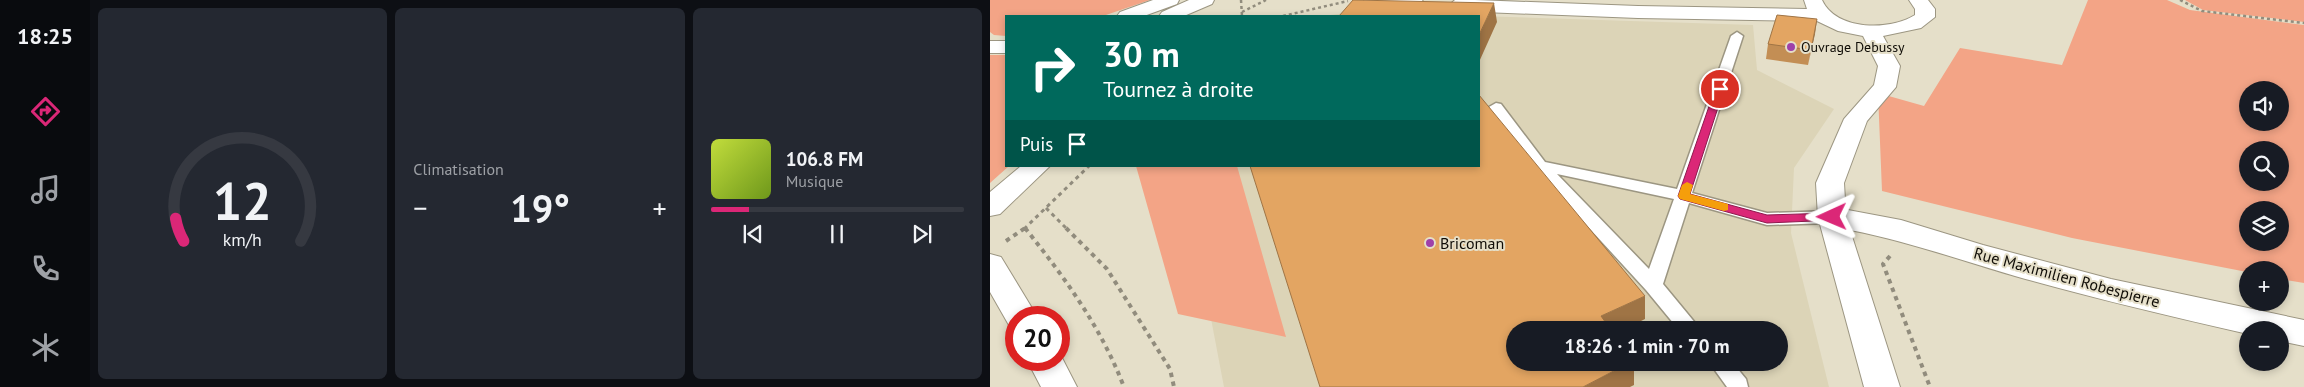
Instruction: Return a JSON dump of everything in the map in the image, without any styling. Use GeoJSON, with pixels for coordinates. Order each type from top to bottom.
{"type":"FeatureCollection","features":[{"type":"Feature","properties":{"kind":"street"},"geometry":{"type":"LineString","coordinates":[[1130,15],[1170,0]]}},
{"type":"Feature","properties":{"kind":"street"},"geometry":{"type":"LineString","coordinates":[[1171,15],[1206,0]]}},
{"type":"Feature","properties":{"kind":"street"},"geometry":{"type":"LineString","coordinates":[[1373,0],[1628,11],[1817,7],[1842,25],[1870,31],[1889,31],[1919,24],[1925,17],[1925,9],[1920,0]]}},
{"type":"Feature","properties":{"kind":"street"},"geometry":{"type":"LineString","coordinates":[[1870,31],[1890,66],[1885,87],[1856,119],[1830,183],[1832,217],[1882,387]]}},
{"type":"Feature","properties":{"kind":"street"},"geometry":{"type":"LineString","coordinates":[[990,207],[1036,167]]}},
{"type":"Feature","properties":{"kind":"street","name":"Rue Maximilien Robespierre"},"geometry":{"type":"LineString","coordinates":[[1832,217],[1901,230],[1979,255],[2111,292],[2304,333]]}},
{"type":"Feature","properties":{"kind":"street"},"geometry":{"type":"LineString","coordinates":[[997,254],[1017,306]]}},
{"type":"Feature","properties":{"kind":"street"},"geometry":{"type":"LineString","coordinates":[[1051,371],[1059,387]]}},
{"type":"Feature","properties":{"kind":"lane"},"geometry":{"type":"LineString","coordinates":[[1653,285],[1737,36]]}},
{"type":"Feature","properties":{"kind":"lane"},"geometry":{"type":"LineString","coordinates":[[1496,107],[1540,166],[1653,285],[1683,321]]}},
{"type":"Feature","properties":{"kind":"lane"},"geometry":{"type":"LineString","coordinates":[[1540,166],[1684,196],[1767,219],[1832,217]]}},
{"type":"Feature","properties":{"kind":"lane"},"geometry":{"type":"LineString","coordinates":[[1726,371],[1738,385]]}},
{"type":"Feature","properties":{"kind":"path"},"geometry":{"type":"LineString","coordinates":[[1241,0],[1242,12],[1266,0]]}},
{"type":"Feature","properties":{"kind":"path"},"geometry":{"type":"LineString","coordinates":[[2180,0],[2202,11],[2304,23]]}},
{"type":"Feature","properties":{"kind":"path"},"geometry":{"type":"LineString","coordinates":[[1287,15],[1346,1],[1398,2]]}},
{"type":"Feature","properties":{"kind":"path"},"geometry":{"type":"LineString","coordinates":[[997,254],[1088,167]]}},
{"type":"Feature","properties":{"kind":"path"},"geometry":{"type":"LineString","coordinates":[[1046,208],[1108,268],[1170,369],[1174,387]]}},
{"type":"Feature","properties":{"kind":"path"},"geometry":{"type":"LineString","coordinates":[[1026,228],[1063,274],[1099,331],[1124,387]]}},
{"type":"Feature","properties":{"kind":"path"},"geometry":{"type":"LineString","coordinates":[[1901,230],[1890,256],[1883,264],[1930,387]]}},
{"type":"Feature","properties":{"kind":"shaded area"},"geometry":{"type":"Polygon","coordinates":[[[990,0],[1150,0],[1106,15],[1005,15],[1005,36],[994,35],[990,32],[990,0]]]}},
{"type":"Feature","properties":{"kind":"shaded area"},"geometry":{"type":"Polygon","coordinates":[[[2088,0],[2167,0],[2190,10],[2304,25],[2304,283],[2289,280],[2289,261],[2239,261],[2239,270],[2072,238],[1882,191],[1878,93],[1924,106],[1960,48],[2062,65],[2088,0]]]}},
{"type":"Feature","properties":{"kind":"shaded area"},"geometry":{"type":"Polygon","coordinates":[[[2185,0],[2304,0],[2304,22],[2203,10],[2185,0]]]}},
{"type":"Feature","properties":{"kind":"shaded area"},"geometry":{"type":"Polygon","coordinates":[[[1354,12],[1446,15],[1330,15],[1354,12]]]}},
{"type":"Feature","properties":{"kind":"shaded area"},"geometry":{"type":"Polygon","coordinates":[[[1480,16],[1753,25],[1757,70],[1834,109],[1794,168],[1791,233],[1829,387],[1224,387],[1182,167],[1480,167],[1480,16]]]}},
{"type":"Feature","properties":{"kind":"shaded area"},"geometry":{"type":"Polygon","coordinates":[[[990,55],[1005,55],[1005,167],[1008,167],[990,183],[990,55]]]}},
{"type":"Feature","properties":{"kind":"shaded area"},"geometry":{"type":"Polygon","coordinates":[[[1136,167],[1237,167],[1286,337],[1178,314],[1136,167]]]}},
{"type":"Feature","properties":{"kind":"building"},"geometry":{"type":"Polygon","coordinates":[[[1353,0],[1494,3],[1480,33],[1480,15],[1340,15],[1353,0]]]}},
{"type":"Feature","properties":{"kind":"building"},"geometry":{"type":"Polygon","coordinates":[[[1777,15],[1817,19],[1811,50],[1768,44],[1777,15]]]}},
{"type":"Feature","properties":{"kind":"building","name":"Bricoman"},"geometry":{"type":"Polygon","coordinates":[[[1480,96],[1645,296],[1601,316],[1605,321],[1506,321],[1506,371],[1614,371],[1583,387],[1320,387],[1250,167],[1480,167],[1480,96]]]}},
{"type":"Feature","properties":{"kind":"slow traffic"},"geometry":{"type":"LineString","coordinates":[[1687,185],[1684,196],[1724,207]]}},
{"type":"Feature","properties":{"kind":"place","name":"Ouvrage Debussy"},"geometry":{"type":"Point","coordinates":[1791,47]}},
{"type":"Feature","properties":{"kind":"place","name":"Bricoman"},"geometry":{"type":"Point","coordinates":[1430,243]}},
{"type":"Feature","properties":{"kind":"route"},"geometry":{"type":"LineString","coordinates":[[1720,89],[1684,196],[1767,219],[1832,217]]}}]}
